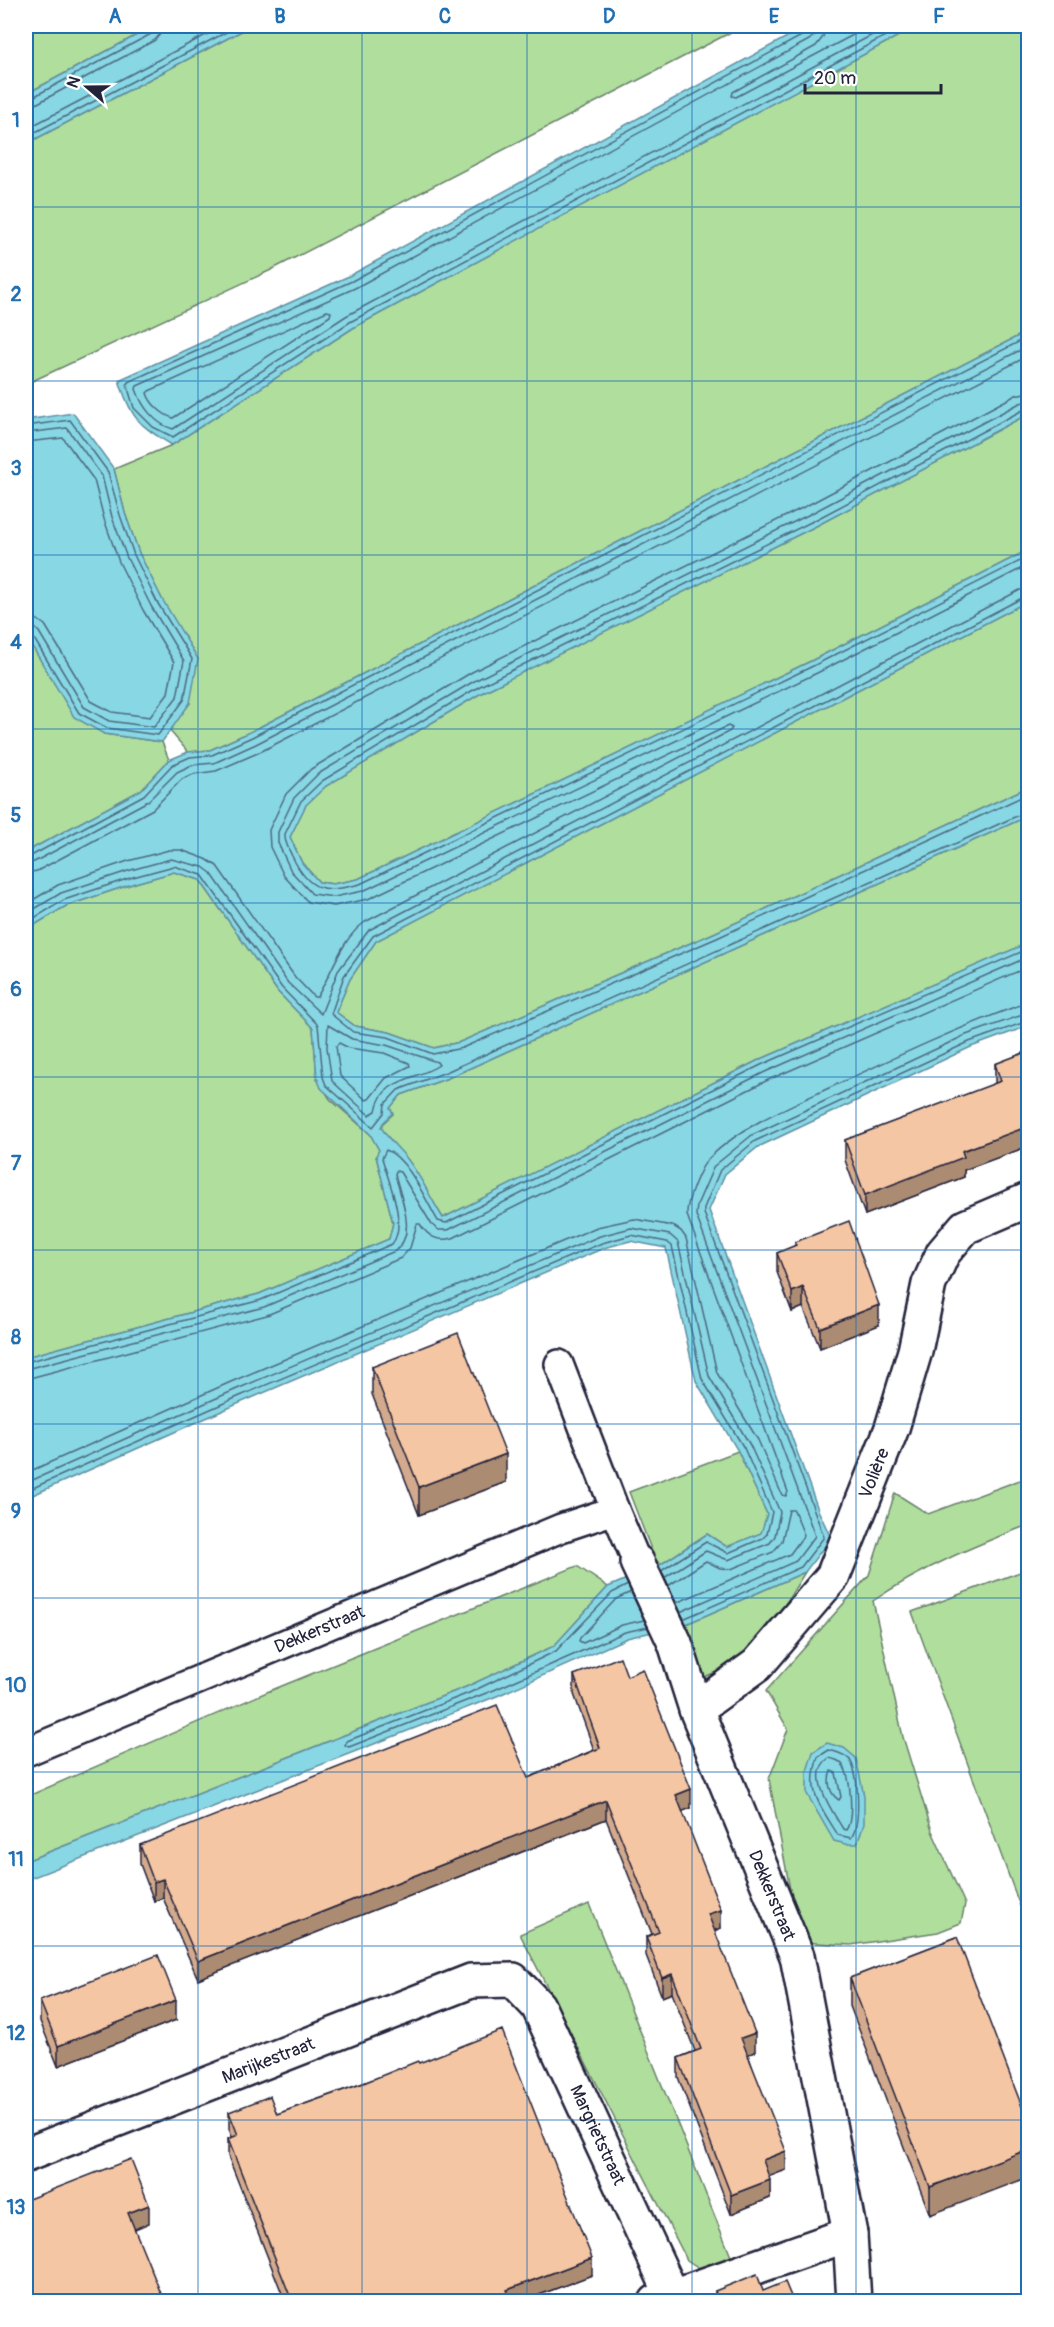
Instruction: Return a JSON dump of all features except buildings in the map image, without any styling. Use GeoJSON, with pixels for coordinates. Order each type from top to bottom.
{"type":"FeatureCollection","features":[{"type":"Feature","properties":{"kind":"street","name":"Volière"},"geometry":{"type":"LineString","coordinates":[[696,1709],[757,1665],[834,1576],[892,1428],[915,1351],[928,1284],[943,1253],[965,1227],[1014,1205]]}},
{"type":"Feature","properties":{"kind":"street","name":"Dekkerstraat"},"geometry":{"type":"LineString","coordinates":[[637,1562],[675,1643],[696,1709],[797,1956],[850,2234],[854,2301]]}},
{"type":"Feature","properties":{"kind":"street","name":"Marijkestraat"},"geometry":{"type":"LineString","coordinates":[[26,2155],[471,1981],[513,1980]]}},
{"type":"Feature","properties":{"kind":"street","name":"Margrietstraat"},"geometry":{"type":"LineString","coordinates":[[513,1980],[538,2006],[664,2298]]}},
{"type":"Feature","properties":{"kind":"street"},"geometry":{"type":"LineString","coordinates":[[664,2298],[850,2234]]}},
{"type":"Feature","properties":{"kind":"lane","name":"Dekkerstraat"},"geometry":{"type":"LineString","coordinates":[[559,1364],[637,1562]]}},
{"type":"Feature","properties":{"kind":"lane","name":"Dekkerstraat"},"geometry":{"type":"LineString","coordinates":[[26,1752],[561,1528],[615,1510]]}},
{"type":"Feature","properties":{"kind":"green space"},"geometry":{"type":"Polygon","coordinates":[[[26,26],[154,26],[26,94],[26,26]]]}},
{"type":"Feature","properties":{"kind":"green space"},"geometry":{"type":"Polygon","coordinates":[[[251,26],[743,26],[269,271],[26,384],[26,144],[251,26]]]}},
{"type":"Feature","properties":{"kind":"green space"},"geometry":{"type":"Polygon","coordinates":[[[917,26],[1028,26],[1028,331],[250,732],[210,750],[188,752],[169,730],[190,703],[162,599],[139,553],[125,513],[114,469],[172,445],[353,328],[917,26]]]}},
{"type":"Feature","properties":{"kind":"green space"},"geometry":{"type":"Polygon","coordinates":[[[1028,414],[1028,550],[811,661],[358,879],[333,884],[319,882],[302,863],[290,837],[306,804],[326,786],[483,692],[816,526],[1028,414]]]}},
{"type":"Feature","properties":{"kind":"green space"},"geometry":{"type":"Polygon","coordinates":[[[1028,601],[1028,787],[714,933],[460,1042],[434,1048],[389,1032],[355,1026],[336,1012],[350,979],[376,941],[1028,601]]]}},
{"type":"Feature","properties":{"kind":"green space"},"geometry":{"type":"Polygon","coordinates":[[[26,636],[47,669],[104,734],[162,742],[169,760],[141,790],[26,852],[26,636]]]}},
{"type":"Feature","properties":{"kind":"green space"},"geometry":{"type":"Polygon","coordinates":[[[1028,816],[1028,943],[759,1060],[443,1218],[407,1159],[391,1143],[381,1128],[393,1114],[390,1108],[401,1095],[448,1078],[1028,816]]]}},
{"type":"Feature","properties":{"kind":"green space"},"geometry":{"type":"Polygon","coordinates":[[[174,872],[200,880],[278,992],[313,1028],[317,1078],[330,1099],[370,1134],[379,1150],[376,1156],[393,1223],[389,1239],[259,1294],[26,1357],[26,930],[66,906],[174,872]]]}},
{"type":"Feature","properties":{"kind":"green space"},"geometry":{"type":"Polygon","coordinates":[[[738,1451],[767,1514],[762,1533],[727,1547],[707,1534],[660,1565],[654,1557],[629,1492],[738,1451]]]}},
{"type":"Feature","properties":{"kind":"green space"},"geometry":{"type":"Polygon","coordinates":[[[1028,1477],[1028,1525],[929,1568],[873,1601],[903,1737],[932,1831],[965,1904],[961,1923],[938,1932],[851,1945],[800,1942],[769,1779],[788,1729],[766,1691],[869,1575],[895,1493],[928,1514],[1028,1477]]]}},
{"type":"Feature","properties":{"kind":"green space"},"geometry":{"type":"Polygon","coordinates":[[[577,1566],[608,1587],[554,1646],[466,1687],[26,1861],[26,1797],[267,1692],[577,1566]]]}},
{"type":"Feature","properties":{"kind":"green space"},"geometry":{"type":"Polygon","coordinates":[[[1028,1569],[1028,1928],[912,1612],[1028,1569]]]}},
{"type":"Feature","properties":{"kind":"green space"},"geometry":{"type":"Polygon","coordinates":[[[805,1572],[770,1629],[747,1659],[702,1678],[686,1624],[805,1572]]]}},
{"type":"Feature","properties":{"kind":"green space"},"geometry":{"type":"Polygon","coordinates":[[[589,1904],[732,2259],[702,2270],[687,2260],[520,1934],[589,1904]]]}},
{"type":"Feature","properties":{"kind":"water"},"geometry":{"type":"Polygon","coordinates":[[[154,26],[251,26],[26,144],[26,94],[154,26]]]}},
{"type":"Feature","properties":{"kind":"water"},"geometry":{"type":"Polygon","coordinates":[[[807,26],[917,26],[353,328],[172,445],[143,425],[132,412],[119,380],[349,276],[807,26]]]}},
{"type":"Feature","properties":{"kind":"water"},"geometry":{"type":"Polygon","coordinates":[[[1028,331],[1028,414],[816,526],[483,692],[326,786],[306,805],[290,837],[302,863],[319,882],[333,884],[358,879],[811,661],[1028,550],[1028,601],[376,941],[350,979],[336,1012],[355,1026],[389,1032],[434,1048],[460,1042],[714,933],[1028,787],[1028,816],[448,1078],[401,1095],[390,1108],[393,1113],[381,1127],[413,1167],[443,1218],[759,1060],[1028,943],[1028,1026],[971,1047],[758,1147],[725,1174],[709,1210],[819,1512],[831,1538],[805,1572],[686,1624],[627,1638],[497,1696],[26,1880],[26,1861],[466,1687],[554,1646],[608,1587],[660,1565],[707,1534],[727,1547],[761,1533],[767,1514],[738,1451],[696,1381],[666,1248],[630,1241],[604,1248],[242,1402],[26,1498],[26,1357],[259,1294],[389,1239],[393,1223],[376,1156],[379,1150],[370,1134],[321,1088],[317,1078],[313,1028],[278,992],[200,880],[174,872],[135,883],[66,906],[26,930],[26,852],[141,790],[169,760],[188,752],[210,750],[250,732],[1028,331]]]}},
{"type":"Feature","properties":{"kind":"water"},"geometry":{"type":"Polygon","coordinates":[[[73,413],[114,469],[125,513],[139,553],[162,599],[198,659],[190,703],[162,742],[104,734],[74,717],[26,636],[26,420],[73,413]]]}},
{"type":"Feature","properties":{"kind":"water"},"geometry":{"type":"Polygon","coordinates":[[[827,1743],[844,1748],[856,1758],[864,1796],[864,1824],[857,1844],[834,1841],[807,1794],[807,1771],[813,1752],[827,1743]]]}}]}
